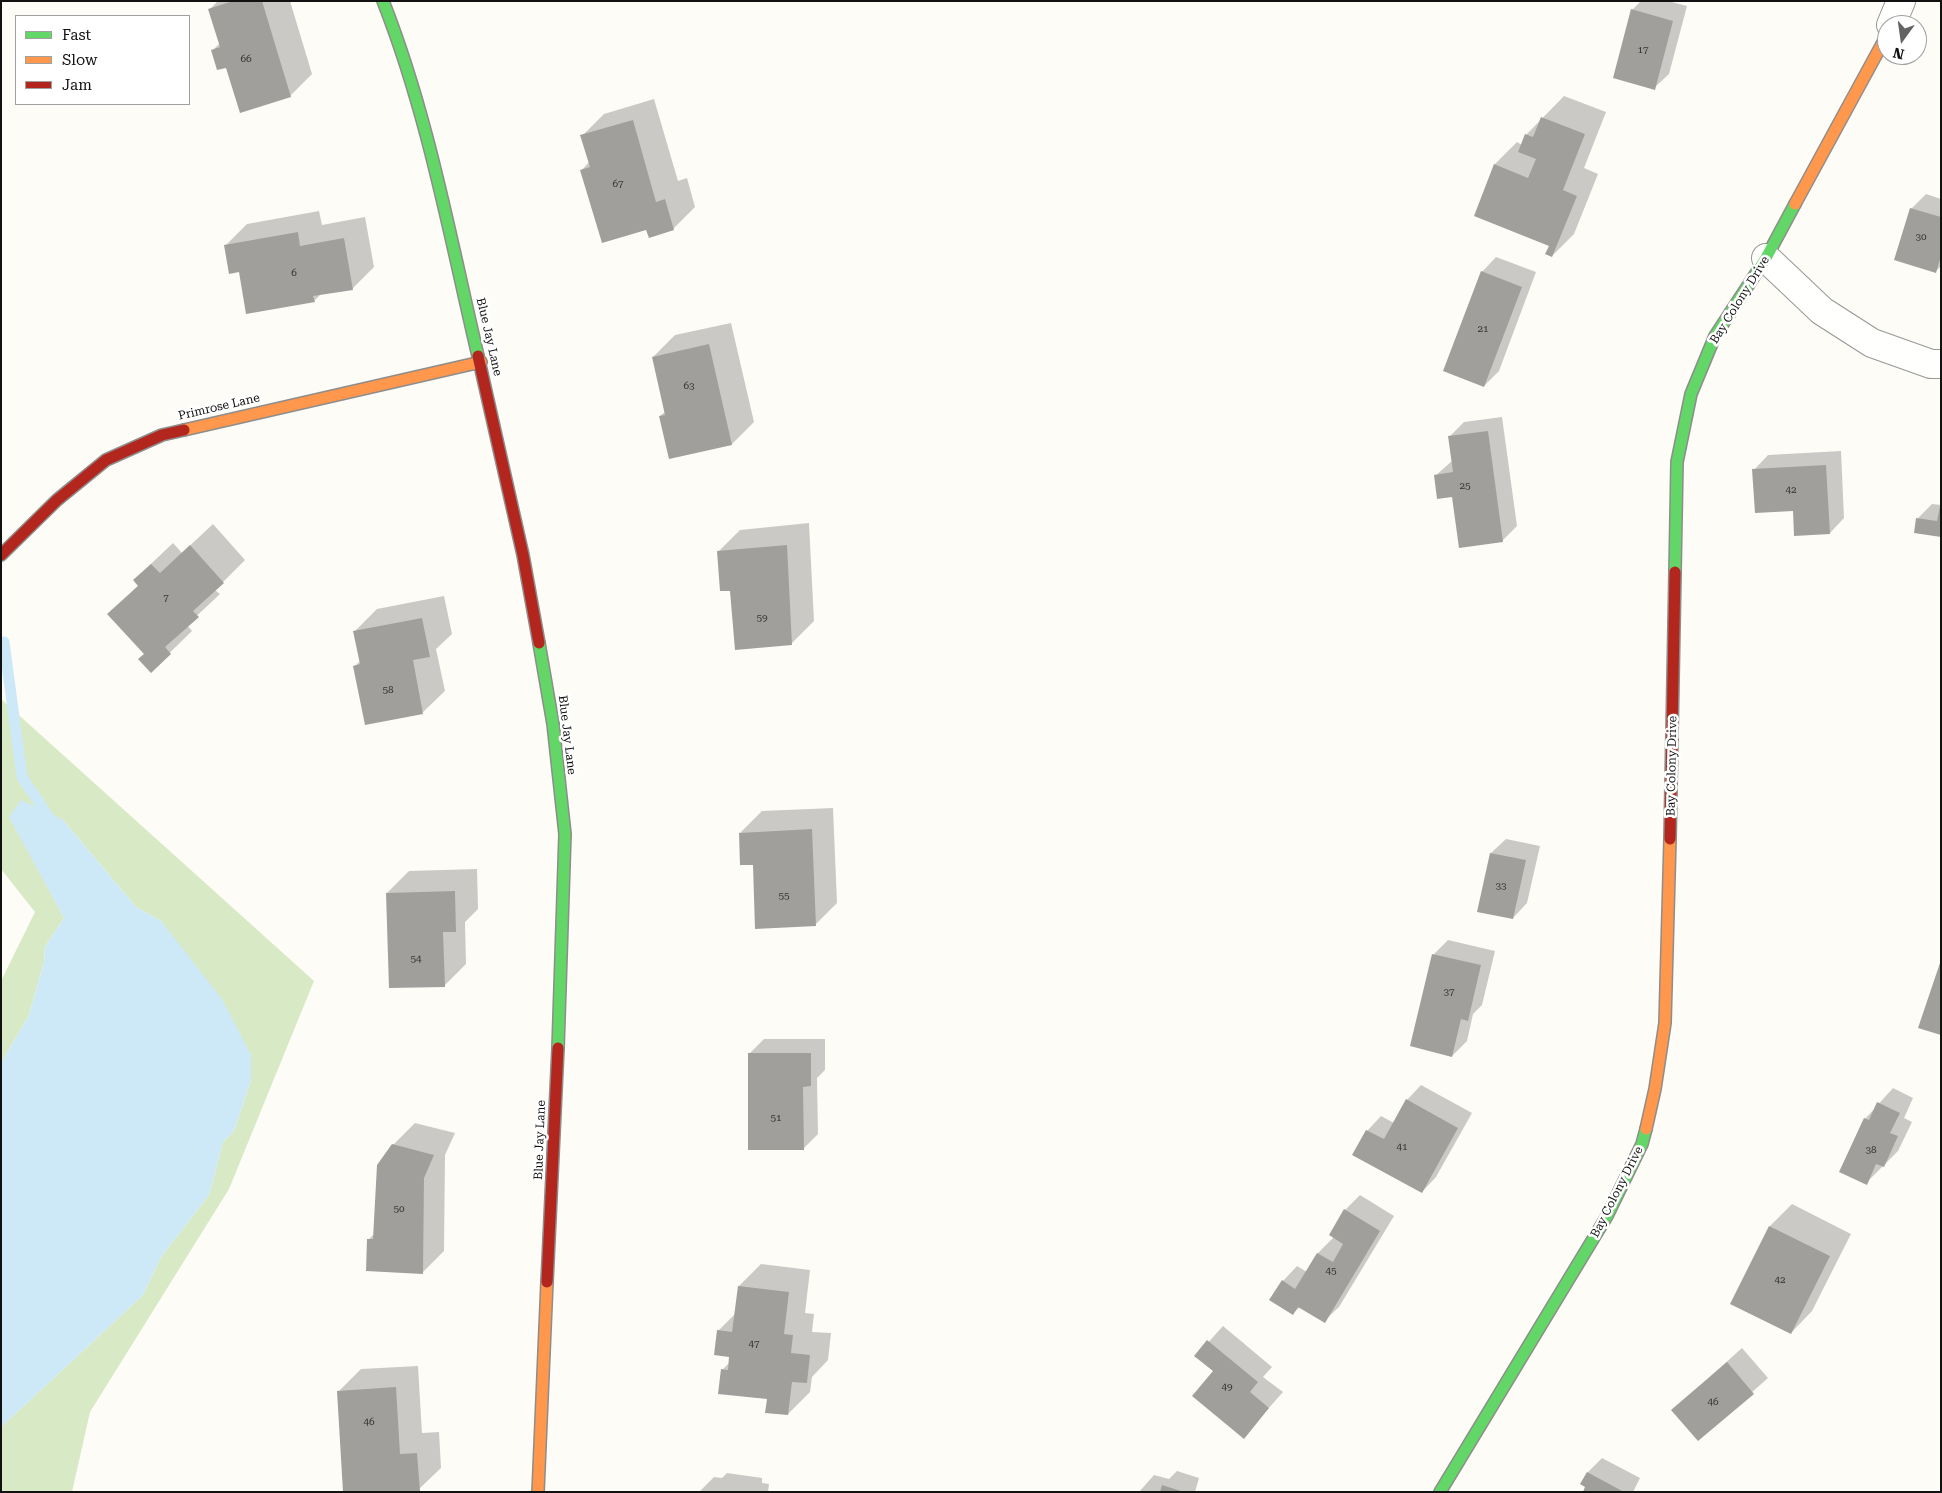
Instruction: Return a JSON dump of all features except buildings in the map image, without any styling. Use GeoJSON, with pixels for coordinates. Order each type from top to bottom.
{"type":"FeatureCollection","features":[{"type":"Feature","properties":{"kind":"street","name":"Blue Jay Lane"},"geometry":{"type":"LineString","coordinates":[[383,1],[393,26],[429,143],[481,362],[523,555],[553,724],[565,834],[538,1492]]}},
{"type":"Feature","properties":{"kind":"street"},"geometry":{"type":"LineString","coordinates":[[1895,15],[1901,1]]}},
{"type":"Feature","properties":{"kind":"street","name":"Bay Colony Drive"},"geometry":{"type":"LineString","coordinates":[[1440,1492],[1607,1216],[1642,1144],[1655,1089],[1665,1023],[1672,819],[1677,462],[1691,394],[1715,336],[1766,258],[1877,53]]}},
{"type":"Feature","properties":{"kind":"street"},"geometry":{"type":"LineString","coordinates":[[1766,258],[1822,311],[1872,343],[1931,364],[1941,364]]}},
{"type":"Feature","properties":{"kind":"street","name":"Primrose Lane"},"geometry":{"type":"LineString","coordinates":[[1,555],[56,500],[106,460],[162,435],[343,392],[481,362]]}},
{"type":"Feature","properties":{"kind":"green space"},"geometry":{"type":"Polygon","coordinates":[[[1,699],[314,981],[229,1189],[90,1412],[72,1492],[1,1492],[1,1427],[143,1295],[161,1257],[209,1195],[223,1142],[234,1131],[251,1080],[251,1055],[161,921],[136,907],[63,820],[10,817],[64,918],[45,947],[44,962],[29,1015],[1,1063],[1,981],[35,912],[1,869],[1,699]]]}},
{"type":"Feature","properties":{"kind":"water"},"geometry":{"type":"Polygon","coordinates":[[[21,800],[63,820],[136,907],[161,921],[222,999],[251,1055],[251,1080],[234,1131],[223,1142],[209,1195],[161,1257],[143,1295],[1,1427],[1,1063],[29,1015],[44,962],[45,947],[64,918],[9,817],[21,800]]]}},
{"type":"Feature","properties":{"kind":"waterway"},"geometry":{"type":"LineString","coordinates":[[4,642],[22,777],[54,825]]}},
{"type":"Feature","properties":{"kind":"traffic: fast"},"geometry":{"type":"LineString","coordinates":[[383,1],[399,44],[425,132],[448,221],[478,356]]}},
{"type":"Feature","properties":{"kind":"traffic: fast"},"geometry":{"type":"LineString","coordinates":[[1675,572],[1677,462],[1691,394],[1715,336],[1766,258],[1795,204]]}},
{"type":"Feature","properties":{"kind":"traffic: fast"},"geometry":{"type":"LineString","coordinates":[[539,643],[553,724],[565,834],[558,1048]]}},
{"type":"Feature","properties":{"kind":"traffic: fast"},"geometry":{"type":"LineString","coordinates":[[1440,1492],[1607,1216],[1642,1144],[1646,1129]]}},
{"type":"Feature","properties":{"kind":"traffic: slow"},"geometry":{"type":"LineString","coordinates":[[1795,204],[1877,53]]}},
{"type":"Feature","properties":{"kind":"traffic: slow"},"geometry":{"type":"LineString","coordinates":[[184,430],[481,362]]}},
{"type":"Feature","properties":{"kind":"traffic: slow"},"geometry":{"type":"LineString","coordinates":[[1646,1129],[1655,1089],[1665,1023],[1670,839]]}},
{"type":"Feature","properties":{"kind":"traffic: slow"},"geometry":{"type":"LineString","coordinates":[[538,1492],[547,1282]]}},
{"type":"Feature","properties":{"kind":"traffic: jam"},"geometry":{"type":"LineString","coordinates":[[478,356],[523,555],[539,643]]}},
{"type":"Feature","properties":{"kind":"traffic: jam"},"geometry":{"type":"LineString","coordinates":[[1,555],[57,500],[106,460],[162,435],[184,430]]}},
{"type":"Feature","properties":{"kind":"traffic: jam"},"geometry":{"type":"LineString","coordinates":[[1670,839],[1675,572]]}},
{"type":"Feature","properties":{"kind":"traffic: jam"},"geometry":{"type":"LineString","coordinates":[[547,1282],[558,1048]]}}]}
